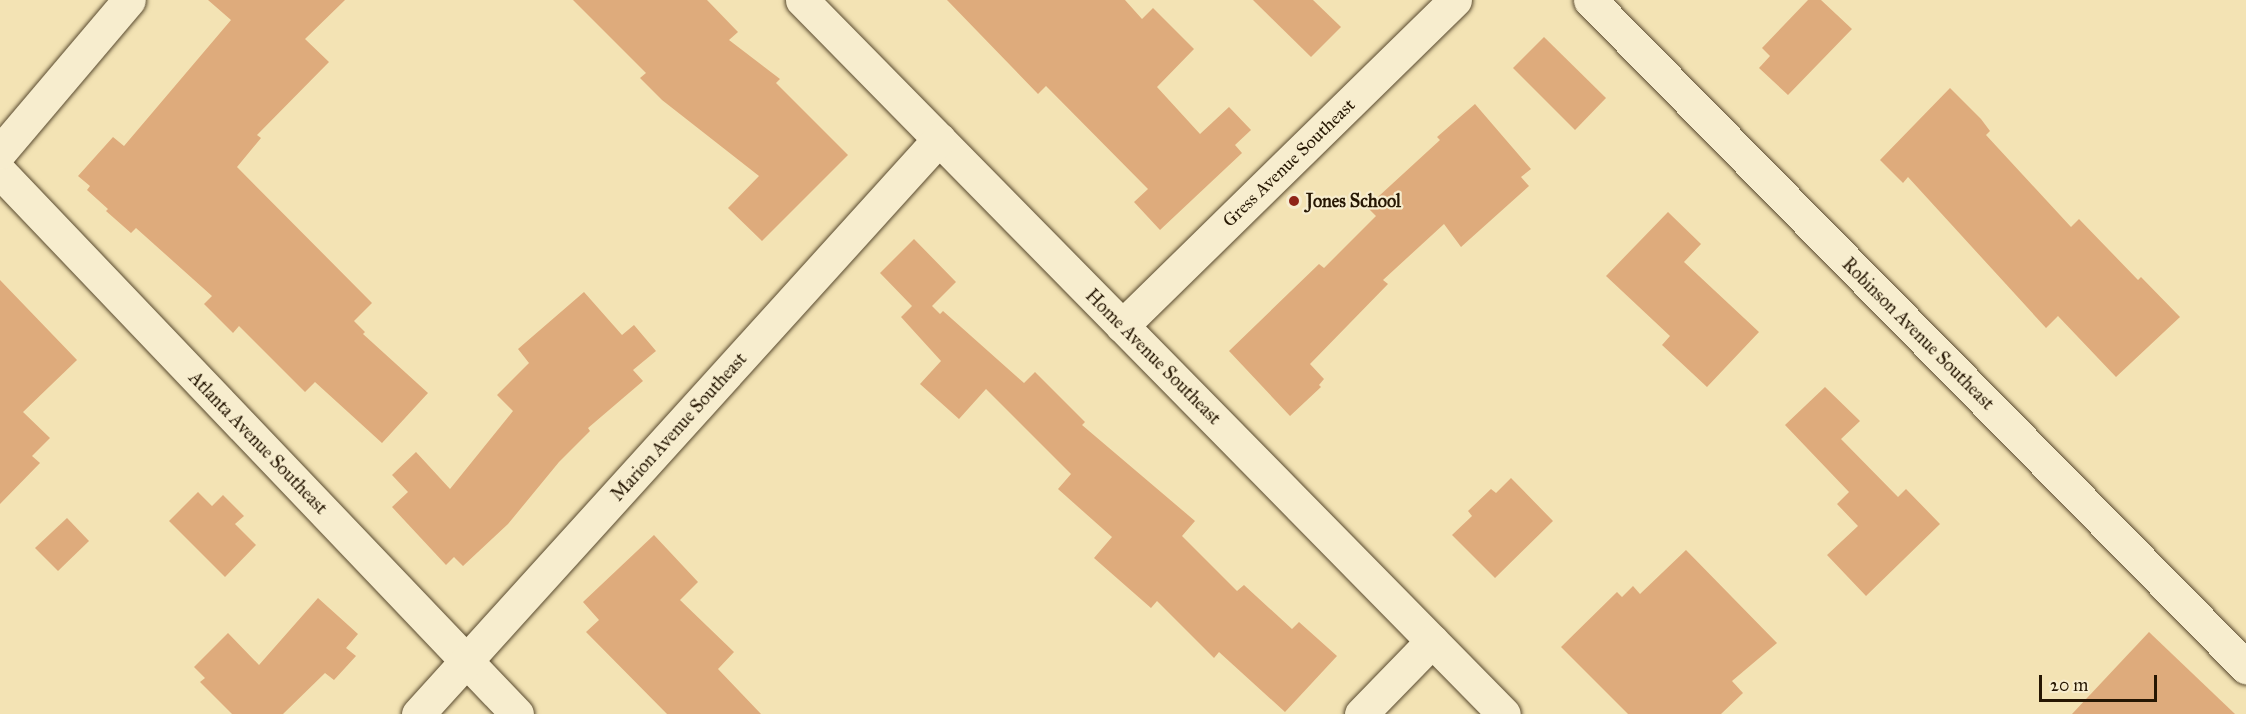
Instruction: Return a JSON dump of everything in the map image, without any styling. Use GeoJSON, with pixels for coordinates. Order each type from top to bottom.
{"type":"FeatureCollection","features":[{"type":"Feature","properties":{"kind":"street"},"geometry":{"type":"LineString","coordinates":[[0,152],[129,0]]}},
{"type":"Feature","properties":{"kind":"street","name":"Home Avenue Southeast"},"geometry":{"type":"LineString","coordinates":[[802,0],[1504,714]]}},
{"type":"Feature","properties":{"kind":"street","name":"Gress Avenue Southeast"},"geometry":{"type":"LineString","coordinates":[[1122,326],[1455,0]]}},
{"type":"Feature","properties":{"kind":"street","name":"Robinson Avenue Southeast"},"geometry":{"type":"LineString","coordinates":[[1590,0],[2246,668]]}},
{"type":"Feature","properties":{"kind":"street","name":"Marion Avenue Southeast"},"geometry":{"type":"LineString","coordinates":[[418,714],[939,139]]}},
{"type":"Feature","properties":{"kind":"street","name":"Atlanta Avenue Southeast"},"geometry":{"type":"LineString","coordinates":[[0,172],[517,714]]}},
{"type":"Feature","properties":{"kind":"street"},"geometry":{"type":"LineString","coordinates":[[1361,714],[1432,641]]}},
{"type":"Feature","properties":{"kind":"building"},"geometry":{"type":"Polygon","coordinates":[[[208,0],[345,0],[305,39],[329,62],[257,135],[261,138],[237,167],[372,303],[354,321],[365,332],[363,334],[428,393],[382,443],[315,382],[305,392],[239,326],[233,333],[204,304],[212,296],[136,228],[131,233],[106,211],[108,209],[87,190],[90,186],[78,176],[113,137],[124,146],[231,20],[208,0]]]}},
{"type":"Feature","properties":{"kind":"building"},"geometry":{"type":"Polygon","coordinates":[[[573,0],[707,0],[738,32],[729,40],[780,79],[776,83],[848,155],[762,241],[728,208],[759,176],[662,100],[640,78],[646,73],[573,0]]]}},
{"type":"Feature","properties":{"kind":"building"},"geometry":{"type":"Polygon","coordinates":[[[947,0],[1125,0],[1142,19],[1153,8],[1194,49],[1157,87],[1200,134],[1229,107],[1251,130],[1235,145],[1242,153],[1160,230],[1134,202],[1148,189],[1046,86],[1038,94],[947,0]]]}},
{"type":"Feature","properties":{"kind":"building"},"geometry":{"type":"Polygon","coordinates":[[[1253,0],[1313,0],[1341,27],[1311,57],[1253,0]]]}},
{"type":"Feature","properties":{"kind":"building"},"geometry":{"type":"Polygon","coordinates":[[[1808,0],[1821,0],[1852,29],[1788,95],[1759,68],[1770,56],[1762,48],[1808,0]]]}},
{"type":"Feature","properties":{"kind":"building"},"geometry":{"type":"Polygon","coordinates":[[[1544,37],[1606,98],[1575,130],[1513,68],[1544,37]]]}},
{"type":"Feature","properties":{"kind":"building"},"geometry":{"type":"Polygon","coordinates":[[[1950,88],[1981,119],[1990,131],[1986,135],[2071,227],[2079,219],[2138,280],[2141,277],[2180,317],[2116,377],[2058,316],[2046,328],[1908,177],[1903,183],[1880,160],[1950,88]]]}},
{"type":"Feature","properties":{"kind":"building"},"geometry":{"type":"Polygon","coordinates":[[[1475,104],[1531,169],[1521,177],[1529,186],[1461,247],[1444,224],[1383,280],[1388,284],[1310,364],[1324,379],[1319,385],[1321,387],[1290,416],[1229,351],[1319,264],[1324,268],[1376,216],[1367,207],[1440,140],[1437,137],[1475,104]]]}},
{"type":"Feature","properties":{"kind":"building"},"geometry":{"type":"Polygon","coordinates":[[[1668,212],[1701,244],[1684,262],[1759,332],[1707,387],[1662,345],[1670,336],[1606,276],[1668,212]]]}},
{"type":"Feature","properties":{"kind":"building"},"geometry":{"type":"Polygon","coordinates":[[[914,239],[956,282],[932,306],[940,314],[943,311],[1024,383],[1035,372],[1085,422],[1082,425],[1195,521],[1182,536],[1237,591],[1244,585],[1292,629],[1299,622],[1337,656],[1285,712],[1219,652],[1214,658],[1157,601],[1151,608],[1094,558],[1112,537],[1058,489],[1071,474],[986,389],[959,419],[920,384],[941,361],[901,317],[912,306],[880,273],[914,239]]]}},
{"type":"Feature","properties":{"kind":"building"},"geometry":{"type":"Polygon","coordinates":[[[0,280],[77,360],[23,412],[50,438],[32,456],[40,463],[0,504],[0,280]]]}},
{"type":"Feature","properties":{"kind":"building"},"geometry":{"type":"Polygon","coordinates":[[[584,292],[622,335],[634,325],[656,351],[633,370],[643,381],[588,428],[590,431],[559,462],[508,524],[463,566],[454,557],[446,565],[392,507],[408,492],[392,475],[416,452],[450,489],[513,411],[497,395],[529,363],[518,349],[584,292]]]}},
{"type":"Feature","properties":{"kind":"building"},"geometry":{"type":"Polygon","coordinates":[[[1825,387],[1860,421],[1841,439],[1898,497],[1906,489],[1940,524],[1866,596],[1827,555],[1858,526],[1837,504],[1849,492],[1785,425],[1825,387]]]}},
{"type":"Feature","properties":{"kind":"building"},"geometry":{"type":"Polygon","coordinates":[[[1511,478],[1553,521],[1495,578],[1452,535],[1472,516],[1468,511],[1491,489],[1496,493],[1511,478]]]}},
{"type":"Feature","properties":{"kind":"building"},"geometry":{"type":"Polygon","coordinates":[[[198,492],[212,506],[223,495],[244,516],[235,524],[256,545],[225,577],[169,521],[198,492]]]}},
{"type":"Feature","properties":{"kind":"building"},"geometry":{"type":"Polygon","coordinates":[[[67,518],[89,541],[58,571],[35,548],[67,518]]]}},
{"type":"Feature","properties":{"kind":"building"},"geometry":{"type":"Polygon","coordinates":[[[654,535],[698,582],[680,600],[734,652],[718,669],[761,714],[667,714],[586,632],[599,620],[583,602],[654,535]]]}},
{"type":"Feature","properties":{"kind":"building"},"geometry":{"type":"Polygon","coordinates":[[[1686,550],[1777,643],[1732,681],[1743,693],[1721,714],[1628,714],[1561,647],[1617,592],[1622,597],[1633,586],[1640,594],[1686,550]]]}},
{"type":"Feature","properties":{"kind":"building"},"geometry":{"type":"Polygon","coordinates":[[[318,598],[358,634],[346,648],[356,656],[334,680],[325,673],[283,714],[232,714],[200,682],[205,678],[194,667],[228,633],[259,665],[318,598]]]}},
{"type":"Feature","properties":{"kind":"building"},"geometry":{"type":"Polygon","coordinates":[[[2149,632],[2235,714],[2072,714],[2149,632]]]}},
{"type":"Feature","properties":{"kind":"place","name":"Jones School"},"geometry":{"type":"Point","coordinates":[1294,201]}}]}
